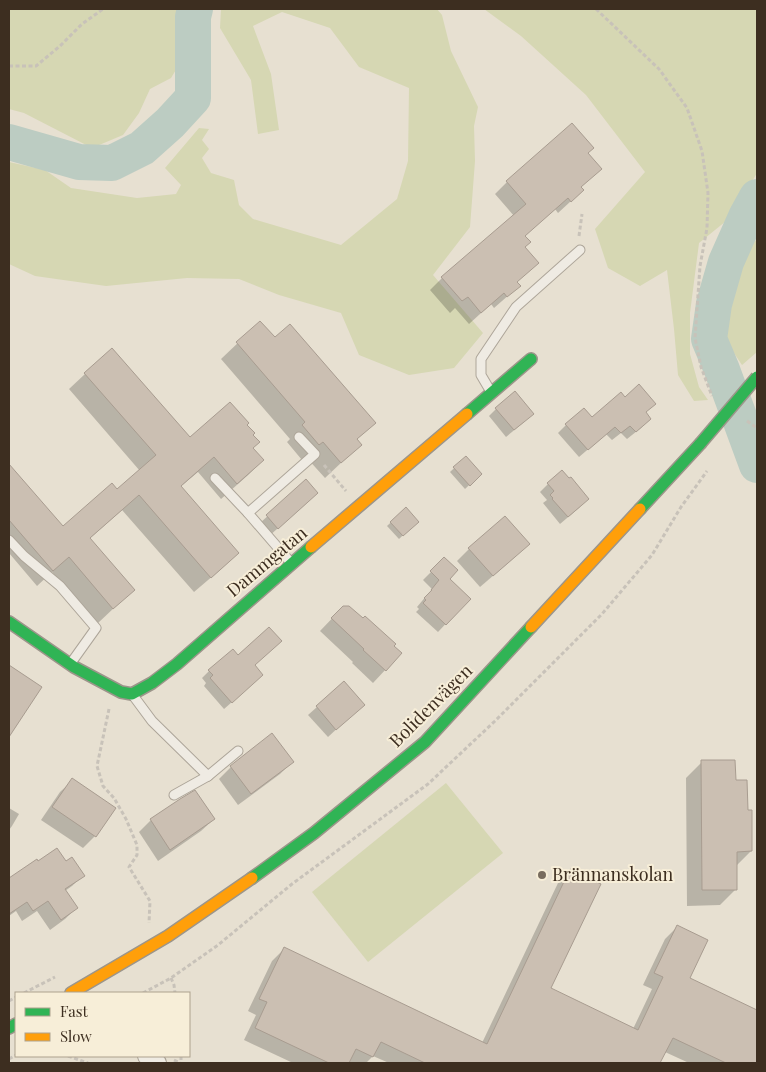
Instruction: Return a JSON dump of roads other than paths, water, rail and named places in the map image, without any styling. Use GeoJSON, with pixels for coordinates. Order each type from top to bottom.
{"type":"FeatureCollection","features":[{"type":"Feature","properties":{"kind":"main road","name":"Dammgatan"},"geometry":{"type":"LineString","coordinates":[[132,694],[152,683],[177,664],[531,359]]}},
{"type":"Feature","properties":{"kind":"main road","name":"Bolidenvägen"},"geometry":{"type":"LineString","coordinates":[[76,992],[98,987],[262,871],[314,833],[424,742],[700,444],[757,376]]}},
{"type":"Feature","properties":{"kind":"main road"},"geometry":{"type":"LineString","coordinates":[[9,622],[70,664],[107,686],[132,694]]}},
{"type":"Feature","properties":{"kind":"lane"},"geometry":{"type":"LineString","coordinates":[[491,393],[481,375],[481,359],[516,307],[578,252]]}},
{"type":"Feature","properties":{"kind":"lane"},"geometry":{"type":"LineString","coordinates":[[248,514],[315,454],[299,437]]}},
{"type":"Feature","properties":{"kind":"lane"},"geometry":{"type":"LineString","coordinates":[[215,478],[292,564]]}},
{"type":"Feature","properties":{"kind":"lane"},"geometry":{"type":"LineString","coordinates":[[9,540],[24,556],[60,586],[96,628],[70,664]]}},
{"type":"Feature","properties":{"kind":"lane"},"geometry":{"type":"LineString","coordinates":[[132,694],[152,722],[208,776]]}},
{"type":"Feature","properties":{"kind":"lane"},"geometry":{"type":"LineString","coordinates":[[174,795],[208,776],[238,751]]}},
{"type":"Feature","properties":{"kind":"waterway"},"geometry":{"type":"LineString","coordinates":[[9,142],[79,162],[112,163],[142,148],[170,123],[193,98],[193,17],[195,9]]}},
{"type":"Feature","properties":{"kind":"waterway"},"geometry":{"type":"LineString","coordinates":[[757,197],[726,262],[714,304],[709,339],[757,465]]}},
{"type":"Feature","properties":{"kind":"place","name":"Brännanskolan"},"geometry":{"type":"Point","coordinates":[542,875]}}]}
